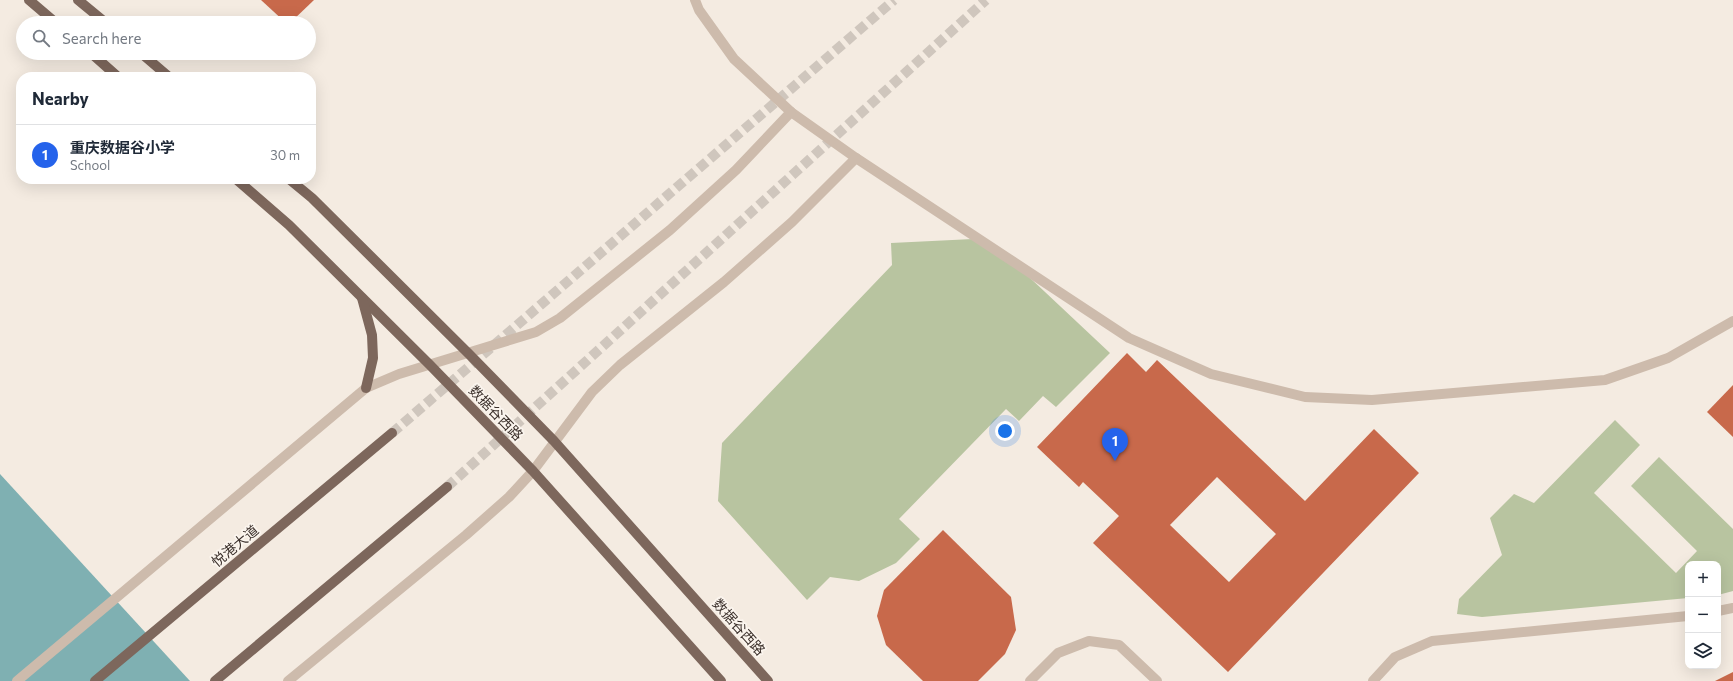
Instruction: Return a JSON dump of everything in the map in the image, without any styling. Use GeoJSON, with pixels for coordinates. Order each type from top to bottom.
{"type":"FeatureCollection","features":[{"type":"Feature","properties":{"kind":"main road"},"geometry":{"type":"LineString","coordinates":[[29,0],[48,16]]}},
{"type":"Feature","properties":{"kind":"main road"},"geometry":{"type":"LineString","coordinates":[[78,0],[97,16]]}},
{"type":"Feature","properties":{"kind":"main road"},"geometry":{"type":"LineString","coordinates":[[98,60],[112,72]]}},
{"type":"Feature","properties":{"kind":"main road"},"geometry":{"type":"LineString","coordinates":[[149,60],[163,72]]}},
{"type":"Feature","properties":{"kind":"main road","name":"数据谷西路"},"geometry":{"type":"LineString","coordinates":[[242,184],[289,225],[430,365],[533,471],[721,681]]}},
{"type":"Feature","properties":{"kind":"main road","name":"数据谷西路"},"geometry":{"type":"LineString","coordinates":[[295,184],[312,198],[554,441],[768,681]]}},
{"type":"Feature","properties":{"kind":"main road"},"geometry":{"type":"LineString","coordinates":[[361,296],[372,335],[373,358],[366,388]]}},
{"type":"Feature","properties":{"kind":"main road","name":"悦港大道"},"geometry":{"type":"LineString","coordinates":[[95,681],[392,434]]}},
{"type":"Feature","properties":{"kind":"main road"},"geometry":{"type":"LineString","coordinates":[[215,681],[447,487]]}},
{"type":"Feature","properties":{"kind":"street"},"geometry":{"type":"LineString","coordinates":[[695,0],[699,10],[734,59],[791,112],[856,158],[1129,338],[1211,374],[1305,397],[1372,400],[1605,380],[1668,358],[1733,321]]}},
{"type":"Feature","properties":{"kind":"street"},"geometry":{"type":"LineString","coordinates":[[17,681],[366,388],[399,374],[469,354],[536,332],[560,318],[670,230],[736,170],[791,112]]}},
{"type":"Feature","properties":{"kind":"street"},"geometry":{"type":"LineString","coordinates":[[288,681],[466,535],[508,497],[533,471],[592,392],[620,365],[724,282],[792,222],[856,158]]}},
{"type":"Feature","properties":{"kind":"street"},"geometry":{"type":"LineString","coordinates":[[1721,610],[1733,608]]}},
{"type":"Feature","properties":{"kind":"street"},"geometry":{"type":"LineString","coordinates":[[1373,681],[1395,657],[1432,642],[1685,616]]}},
{"type":"Feature","properties":{"kind":"street"},"geometry":{"type":"LineString","coordinates":[[1030,681],[1058,653],[1089,641],[1119,645],[1157,681]]}},
{"type":"Feature","properties":{"kind":"green space"},"geometry":{"type":"Polygon","coordinates":[[[973,239],[1013,262],[1110,353],[1056,407],[1043,396],[1019,421],[1006,409],[899,519],[920,539],[896,563],[859,581],[830,577],[807,600],[718,501],[722,443],[892,265],[891,243],[973,239]]]}},
{"type":"Feature","properties":{"kind":"green space"},"geometry":{"type":"Polygon","coordinates":[[[1615,420],[1640,445],[1594,493],[1676,573],[1685,564],[1685,598],[1482,617],[1457,614],[1459,599],[1502,555],[1490,518],[1514,494],[1534,503],[1615,420]]]}},
{"type":"Feature","properties":{"kind":"green space"},"geometry":{"type":"Polygon","coordinates":[[[1659,457],[1733,529],[1733,591],[1721,594],[1721,561],[1687,561],[1697,551],[1631,486],[1659,457]]]}},
{"type":"Feature","properties":{"kind":"water"},"geometry":{"type":"Polygon","coordinates":[[[0,474],[190,681],[0,681],[0,474]]]}},
{"type":"Feature","properties":{"kind":"building"},"geometry":{"type":"Polygon","coordinates":[[[261,0],[314,0],[297,16],[278,16],[261,0]]]}},
{"type":"Feature","properties":{"kind":"building"},"geometry":{"type":"Polygon","coordinates":[[[1127,353],[1146,372],[1157,360],[1305,501],[1374,429],[1419,473],[1228,672],[1093,543],[1119,516],[1083,482],[1079,487],[1037,447],[1127,353]],[[1217,477],[1170,525],[1229,582],[1276,534],[1217,477]]]}},
{"type":"Feature","properties":{"kind":"building"},"geometry":{"type":"Polygon","coordinates":[[[1733,385],[1733,437],[1707,412],[1733,385]]]}},
{"type":"Feature","properties":{"kind":"building"},"geometry":{"type":"Polygon","coordinates":[[[943,530],[1011,597],[1016,630],[1005,654],[978,681],[923,681],[886,645],[877,616],[884,590],[943,530]]]}},
{"type":"Feature","properties":{"kind":"building"},"geometry":{"type":"Polygon","coordinates":[[[1733,672],[1733,681],[1715,681],[1733,672]]]}},
{"type":"Feature","properties":{"kind":"tunnel"},"geometry":{"type":"LineString","coordinates":[[392,433],[894,0]]}},
{"type":"Feature","properties":{"kind":"tunnel"},"geometry":{"type":"LineString","coordinates":[[447,487],[986,0]]}},
{"type":"Feature","properties":{"kind":"place","name":"重庆数据谷小学"},"geometry":{"type":"Point","coordinates":[1115,461]}}]}
